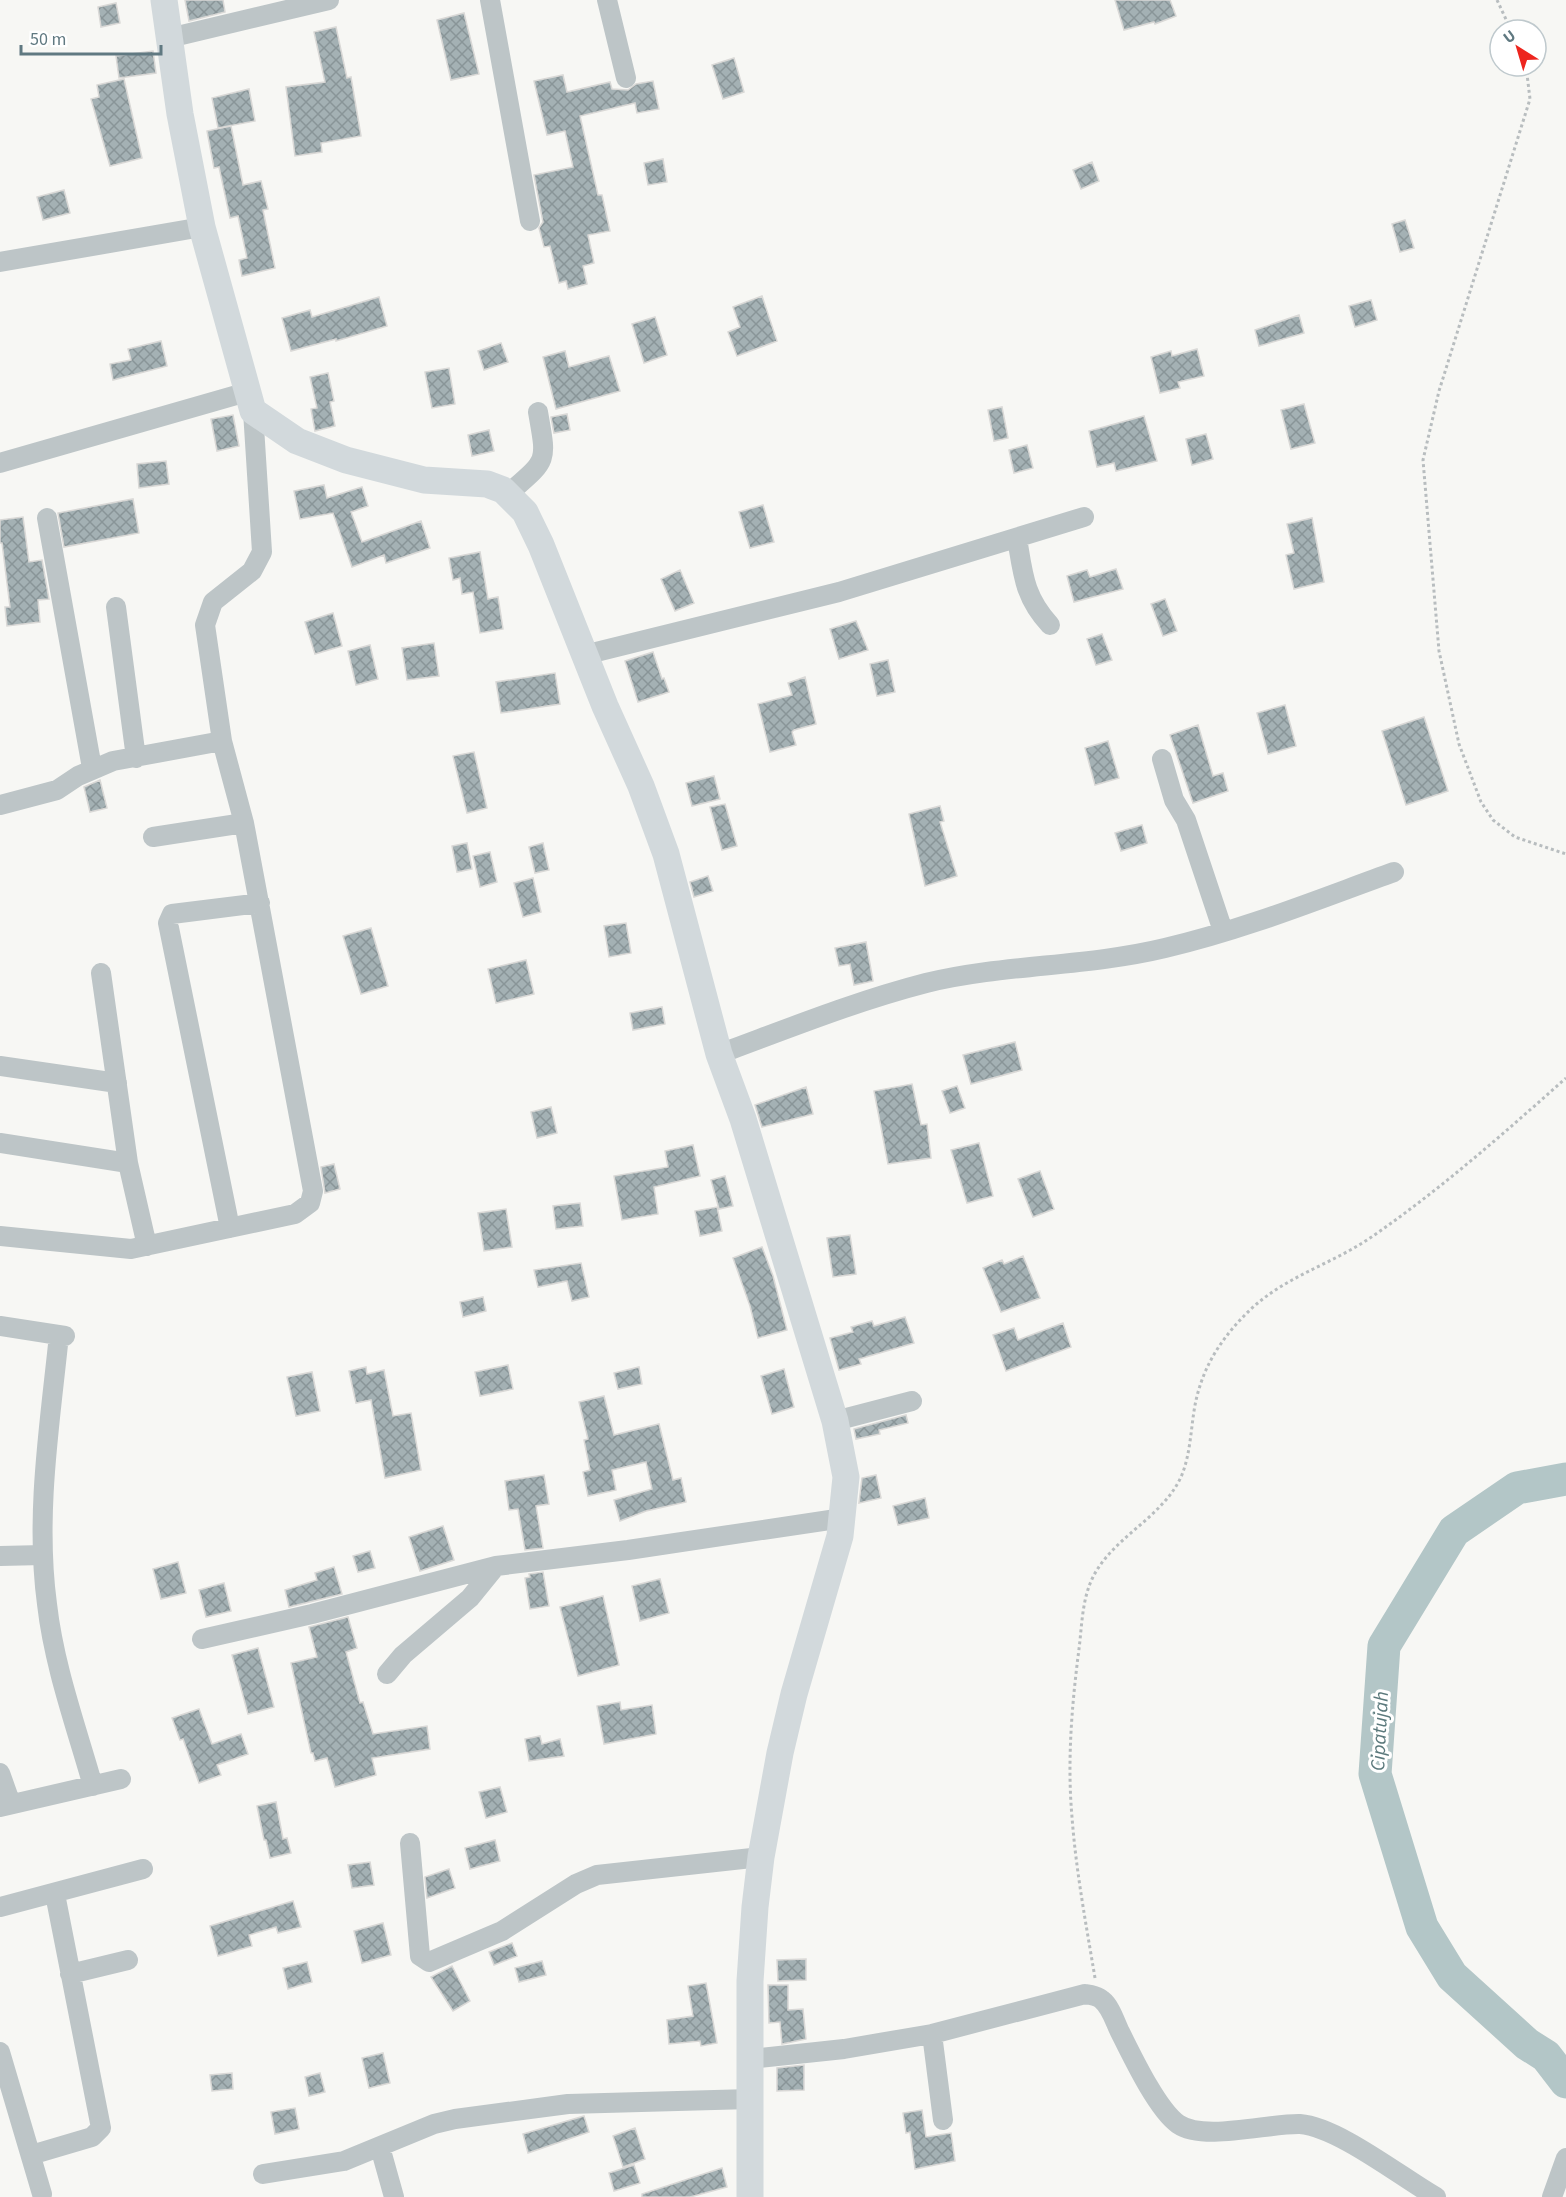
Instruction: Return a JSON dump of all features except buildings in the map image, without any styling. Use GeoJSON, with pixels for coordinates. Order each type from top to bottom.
{"type":"FeatureCollection","features":[{"type":"Feature","properties":{"kind":"street"},"geometry":{"type":"LineString","coordinates":[[0,1236],[131,1249],[295,1214],[310,1203],[313,1191],[244,823],[222,741],[206,625],[213,602],[252,571],[262,552],[250,401],[202,227],[180,114],[165,0]]}},
{"type":"Feature","properties":{"kind":"street"},"geometry":{"type":"LineString","coordinates":[[169,38],[329,0]]}},
{"type":"Feature","properties":{"kind":"street"},"geometry":{"type":"LineString","coordinates":[[490,0],[530,221]]}},
{"type":"Feature","properties":{"kind":"street"},"geometry":{"type":"LineString","coordinates":[[608,0],[626,78]]}},
{"type":"Feature","properties":{"kind":"street"},"geometry":{"type":"LineString","coordinates":[[0,262],[202,227]]}},
{"type":"Feature","properties":{"kind":"street"},"geometry":{"type":"LineString","coordinates":[[0,463],[250,401]]}},
{"type":"Feature","properties":{"kind":"street"},"geometry":{"type":"LineString","coordinates":[[250,401],[297,441],[346,460],[424,480],[487,484],[509,493],[525,513],[541,545],[584,655],[641,786],[666,854],[719,1054],[743,1119],[835,1421],[846,1477],[843,1518],[831,1570],[794,1694],[761,1857],[750,1982],[750,2197]]}},
{"type":"Feature","properties":{"kind":"street"},"geometry":{"type":"LineString","coordinates":[[509,493],[543,462],[545,452],[538,412]]}},
{"type":"Feature","properties":{"kind":"street"},"geometry":{"type":"LineString","coordinates":[[584,655],[839,592],[1084,517]]}},
{"type":"Feature","properties":{"kind":"street"},"geometry":{"type":"LineString","coordinates":[[47,518],[92,768]]}},
{"type":"Feature","properties":{"kind":"street"},"geometry":{"type":"LineString","coordinates":[[1017,538],[1028,596],[1035,609],[1050,625]]}},
{"type":"Feature","properties":{"kind":"street"},"geometry":{"type":"LineString","coordinates":[[116,607],[136,758]]}},
{"type":"Feature","properties":{"kind":"street"},"geometry":{"type":"LineString","coordinates":[[0,805],[57,790],[92,768],[113,761],[222,741]]}},
{"type":"Feature","properties":{"kind":"street"},"geometry":{"type":"LineString","coordinates":[[1162,759],[1174,800],[1186,820],[1223,931]]}},
{"type":"Feature","properties":{"kind":"street"},"geometry":{"type":"LineString","coordinates":[[153,837],[244,823]]}},
{"type":"Feature","properties":{"kind":"street"},"geometry":{"type":"LineString","coordinates":[[719,1054],[926,983],[968,975],[1116,958],[1166,948],[1394,873]]}},
{"type":"Feature","properties":{"kind":"street"},"geometry":{"type":"LineString","coordinates":[[230,1228],[168,923],[172,914],[260,903]]}},
{"type":"Feature","properties":{"kind":"street"},"geometry":{"type":"LineString","coordinates":[[101,973],[128,1163],[147,1246]]}},
{"type":"Feature","properties":{"kind":"street"},"geometry":{"type":"LineString","coordinates":[[0,1066],[117,1083]]}},
{"type":"Feature","properties":{"kind":"street"},"geometry":{"type":"LineString","coordinates":[[0,1143],[128,1163]]}},
{"type":"Feature","properties":{"kind":"street"},"geometry":{"type":"LineString","coordinates":[[0,1326],[62,1335],[46,1460],[43,1555],[46,1604],[55,1649],[93,1786]]}},
{"type":"Feature","properties":{"kind":"street"},"geometry":{"type":"LineString","coordinates":[[835,1421],[912,1401]]}},
{"type":"Feature","properties":{"kind":"street"},"geometry":{"type":"LineString","coordinates":[[202,1639],[312,1614],[496,1566],[628,1550],[843,1518]]}},
{"type":"Feature","properties":{"kind":"street"},"geometry":{"type":"LineString","coordinates":[[0,1556],[43,1555]]}},
{"type":"Feature","properties":{"kind":"street"},"geometry":{"type":"LineString","coordinates":[[387,1674],[403,1654],[470,1598],[496,1566]]}},
{"type":"Feature","properties":{"kind":"street"},"geometry":{"type":"LineString","coordinates":[[0,1773],[5,1806],[121,1779]]}},
{"type":"Feature","properties":{"kind":"street"},"geometry":{"type":"LineString","coordinates":[[410,1843],[420,1956],[429,1962],[502,1931],[576,1884],[597,1875],[761,1857]]}},
{"type":"Feature","properties":{"kind":"street"},"geometry":{"type":"LineString","coordinates":[[0,1907],[143,1869]]}},
{"type":"Feature","properties":{"kind":"street"},"geometry":{"type":"LineString","coordinates":[[30,2155],[92,2138],[101,2128],[55,1894]]}},
{"type":"Feature","properties":{"kind":"street"},"geometry":{"type":"LineString","coordinates":[[70,1974],[128,1960]]}},
{"type":"Feature","properties":{"kind":"street"},"geometry":{"type":"LineString","coordinates":[[751,2059],[844,2049],[932,2034],[1085,1994],[1098,1998],[1107,2006],[1133,2057],[1166,2112],[1181,2126],[1203,2130],[1298,2124],[1321,2129],[1436,2197]]}},
{"type":"Feature","properties":{"kind":"street"},"geometry":{"type":"LineString","coordinates":[[932,2034],[943,2120]]}},
{"type":"Feature","properties":{"kind":"street"},"geometry":{"type":"LineString","coordinates":[[1,2064],[42,2194]]}},
{"type":"Feature","properties":{"kind":"street"},"geometry":{"type":"LineString","coordinates":[[263,2174],[344,2161],[434,2124],[512,2111],[568,2104],[751,2099]]}},
{"type":"Feature","properties":{"kind":"street"},"geometry":{"type":"LineString","coordinates":[[380,2147],[394,2197]]}},
{"type":"Feature","properties":{"kind":"street"},"geometry":{"type":"LineString","coordinates":[[1552,2197],[1566,2158]]}},
{"type":"Feature","properties":{"kind":"path"},"geometry":{"type":"LineString","coordinates":[[1497,0],[1505,18]]}},
{"type":"Feature","properties":{"kind":"path"},"geometry":{"type":"LineString","coordinates":[[1527,78],[1530,99],[1439,391],[1423,460],[1439,651],[1459,744],[1481,802],[1493,820],[1515,837],[1566,854]]}},
{"type":"Feature","properties":{"kind":"path"},"geometry":{"type":"LineString","coordinates":[[1098,1998],[1078,1875],[1072,1815],[1071,1764],[1075,1679],[1086,1593],[1093,1577],[1106,1558],[1173,1492],[1187,1457],[1198,1390],[1226,1334],[1252,1307],[1290,1281],[1368,1239],[1418,1203],[1566,1078]]}},
{"type":"Feature","properties":{"kind":"waterway","name":"Cipatujah"},"geometry":{"type":"LineString","coordinates":[[1566,1479],[1517,1488],[1454,1531],[1384,1646],[1375,1774],[1422,1927],[1452,1976],[1527,2044],[1546,2056],[1566,2082]]}}]}
